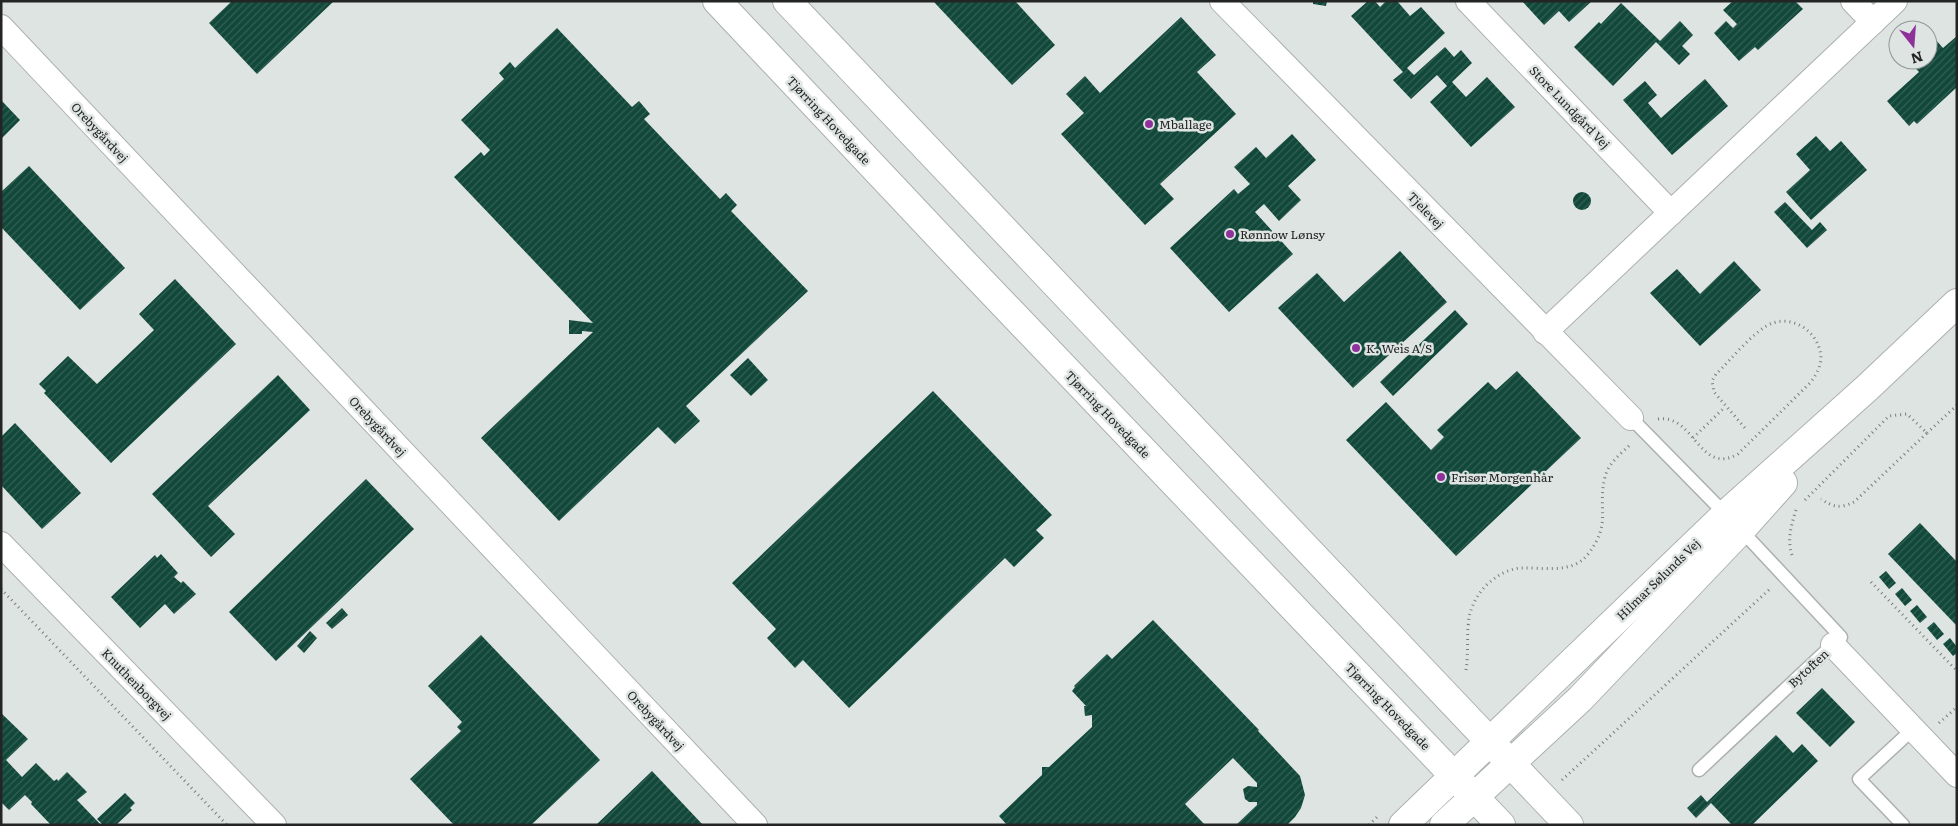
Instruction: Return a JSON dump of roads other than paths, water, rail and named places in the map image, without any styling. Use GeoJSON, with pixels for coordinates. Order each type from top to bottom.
{"type":"FeatureCollection","features":[{"type":"Feature","properties":{"kind":"main road","name":"Tjørring Hovedgade"},"geometry":{"type":"LineString","coordinates":[[717,1],[1501,825]]}},
{"type":"Feature","properties":{"kind":"main road"},"geometry":{"type":"LineString","coordinates":[[787,1],[1488,742],[1569,825]]}},
{"type":"Feature","properties":{"kind":"main road","name":"Hilmar Sølunds Vej"},"geometry":{"type":"LineString","coordinates":[[1403,825],[1488,742],[1733,522],[1957,303]]}},
{"type":"Feature","properties":{"kind":"main road","name":"Hilmar Sølunds Vej"},"geometry":{"type":"LineString","coordinates":[[1444,825],[1580,699],[1733,522]]}},
{"type":"Feature","properties":{"kind":"street","name":"Tjelevej"},"geometry":{"type":"LineString","coordinates":[[1222,1],[1631,418]]}},
{"type":"Feature","properties":{"kind":"street","name":"Store Lundgård Vej"},"geometry":{"type":"LineString","coordinates":[[1468,1],[1671,213]]}},
{"type":"Feature","properties":{"kind":"street"},"geometry":{"type":"LineString","coordinates":[[1853,1],[1873,22]]}},
{"type":"Feature","properties":{"kind":"street"},"geometry":{"type":"LineString","coordinates":[[1545,332],[1895,1]]}},
{"type":"Feature","properties":{"kind":"street","name":"Orebygårdvej"},"geometry":{"type":"LineString","coordinates":[[1,27],[755,825]]}},
{"type":"Feature","properties":{"kind":"street","name":"Knuthenborgvej"},"geometry":{"type":"LineString","coordinates":[[1,544],[274,825]]}},
{"type":"Feature","properties":{"kind":"street","name":"Bytoften"},"geometry":{"type":"LineString","coordinates":[[1833,645],[1957,775]]}},
{"type":"Feature","properties":{"kind":"lane"},"geometry":{"type":"LineString","coordinates":[[1631,418],[1733,522],[1841,637],[1833,645]]}},
{"type":"Feature","properties":{"kind":"lane","name":"Bytoften"},"geometry":{"type":"LineString","coordinates":[[1699,770],[1833,645]]}},
{"type":"Feature","properties":{"kind":"lane"},"geometry":{"type":"LineString","coordinates":[[1903,825],[1859,780],[1913,729]]}},
{"type":"Feature","properties":{"kind":"place","name":"Mballage"},"geometry":{"type":"Point","coordinates":[1149,124]}},
{"type":"Feature","properties":{"kind":"place","name":"Rønnow Lønsy"},"geometry":{"type":"Point","coordinates":[1230,234]}},
{"type":"Feature","properties":{"kind":"place","name":"K. Weis A/S"},"geometry":{"type":"Point","coordinates":[1356,348]}},
{"type":"Feature","properties":{"kind":"place","name":"Frisør Morgenhår"},"geometry":{"type":"Point","coordinates":[1441,477]}}]}
